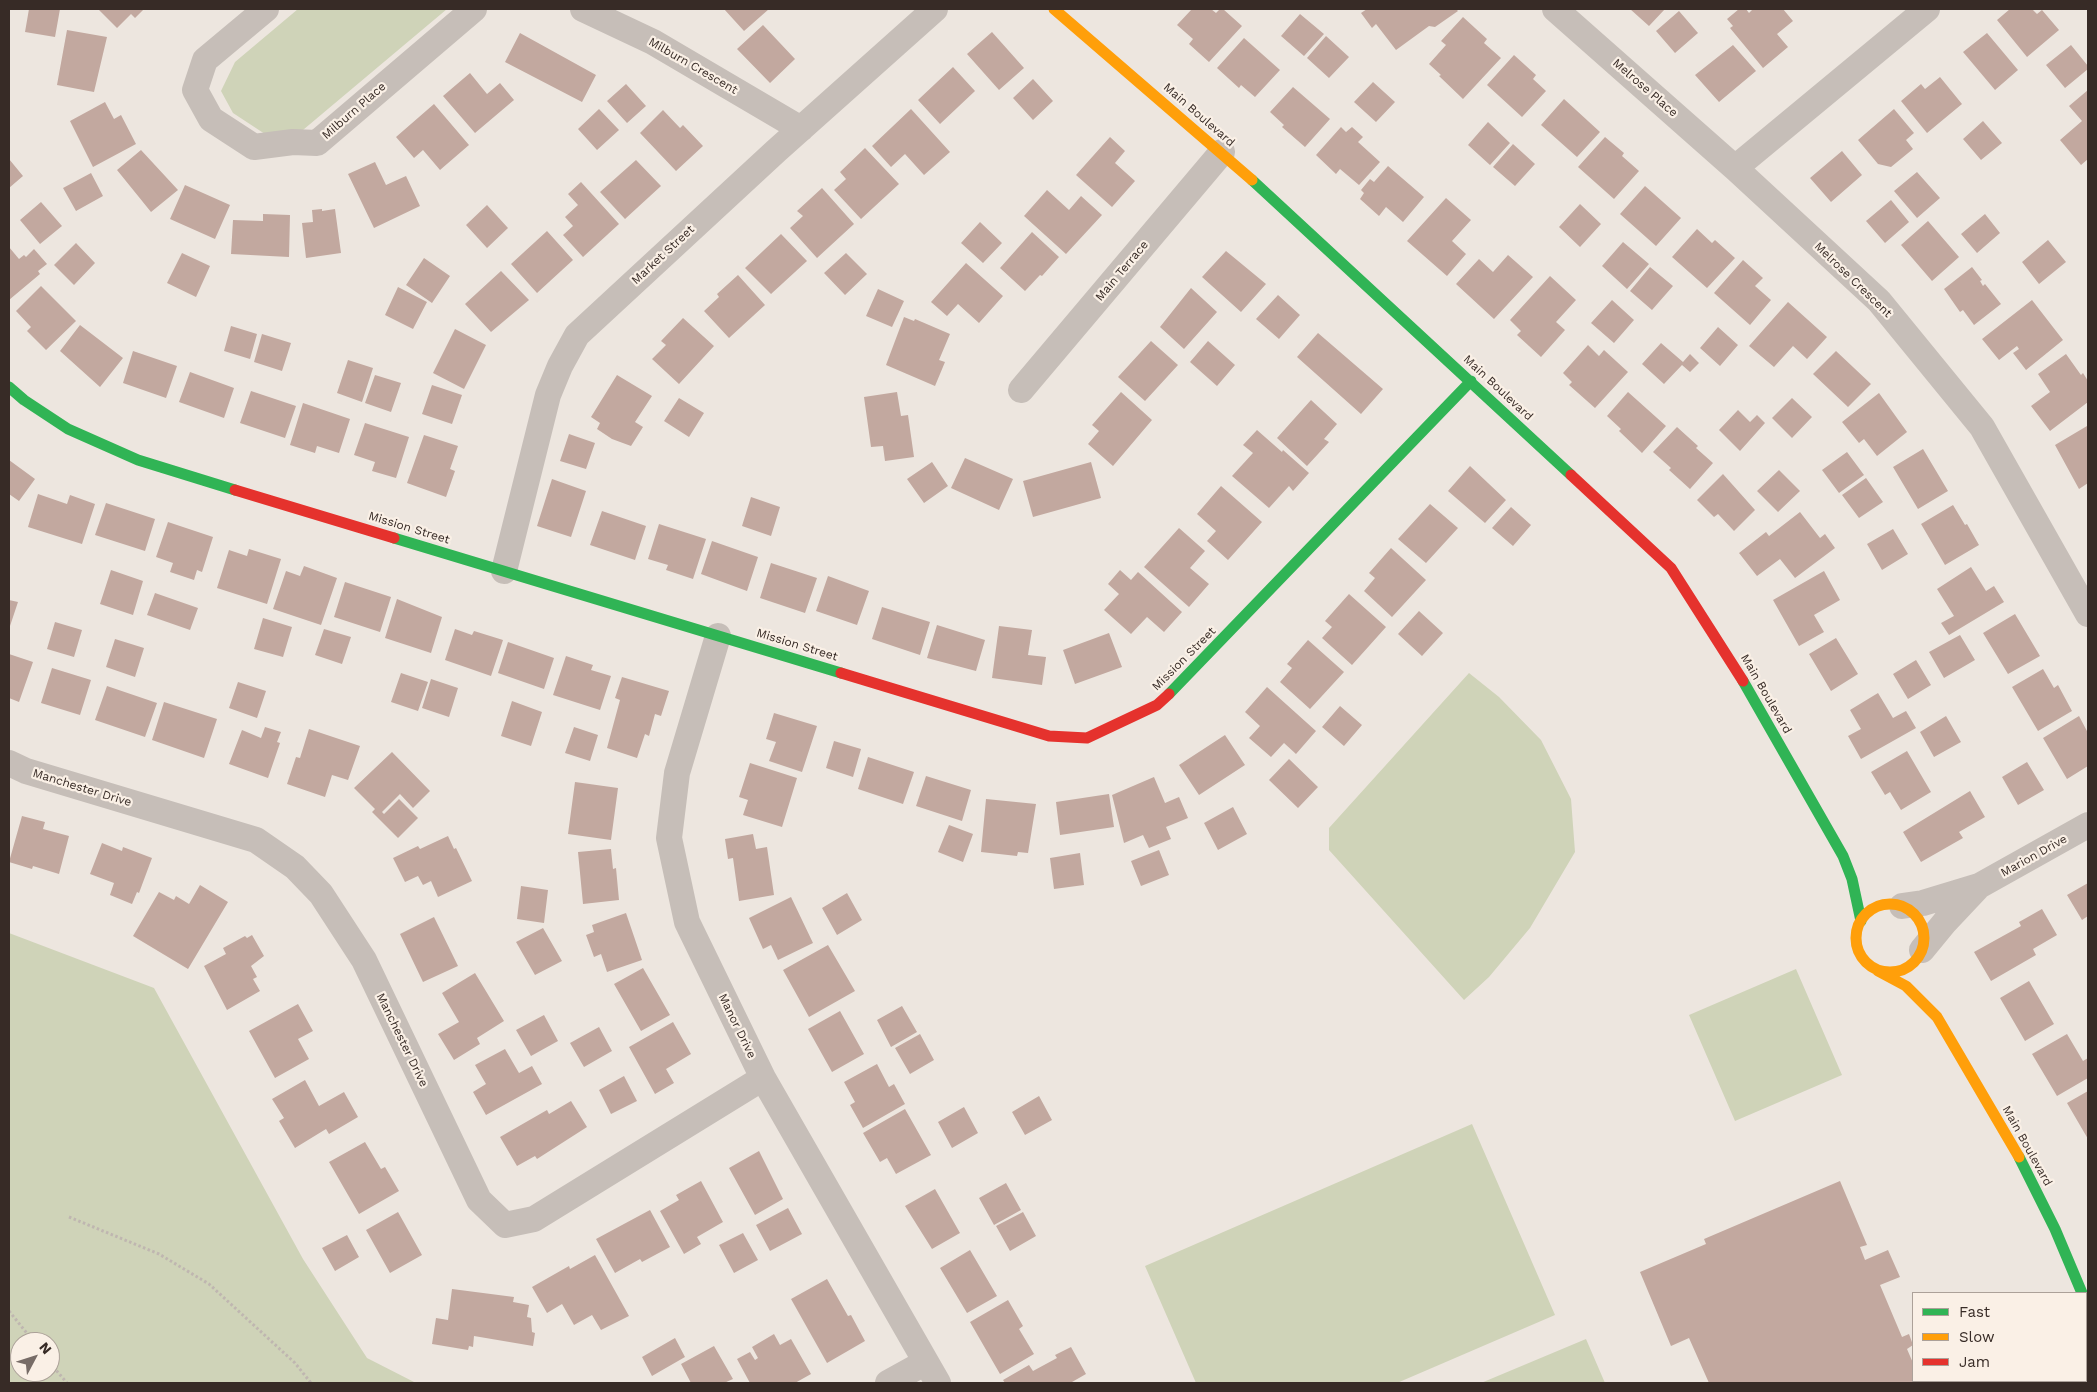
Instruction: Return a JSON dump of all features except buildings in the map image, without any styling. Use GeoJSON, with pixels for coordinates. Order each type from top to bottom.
{"type":"FeatureCollection","features":[{"type":"Feature","properties":{"kind":"street","name":"Milburn Place"},"geometry":{"type":"LineString","coordinates":[[266,9],[205,60],[196,90],[211,119],[254,147],[293,142],[317,143],[474,9]]}},
{"type":"Feature","properties":{"kind":"street","name":"Milburn Crescent"},"geometry":{"type":"LineString","coordinates":[[583,9],[653,42],[801,129]]}},
{"type":"Feature","properties":{"kind":"street","name":"Market Street"},"geometry":{"type":"LineString","coordinates":[[504,571],[548,395],[560,366],[577,335],[935,9]]}},
{"type":"Feature","properties":{"kind":"street","name":"Main Boulevard"},"geometry":{"type":"LineString","coordinates":[[1054,9],[1222,152],[1671,568],[1734,665],[1843,856],[1852,879],[1860,921],[1857,930],[1858,950],[1862,959],[1878,971],[1906,986],[1937,1017]]}},
{"type":"Feature","properties":{"kind":"street","name":"Melrose Place"},"geometry":{"type":"LineString","coordinates":[[1555,9],[1735,168]]}},
{"type":"Feature","properties":{"kind":"street"},"geometry":{"type":"LineString","coordinates":[[1735,168],[1927,9]]}},
{"type":"Feature","properties":{"kind":"street","name":"Main Terrace"},"geometry":{"type":"LineString","coordinates":[[1022,390],[1222,152]]}},
{"type":"Feature","properties":{"kind":"street","name":"Melrose Crescent"},"geometry":{"type":"LineString","coordinates":[[1735,168],[1879,301],[1982,427],[2088,614]]}},
{"type":"Feature","properties":{"kind":"street","name":"Mission Street"},"geometry":{"type":"LineString","coordinates":[[9,387],[24,400],[68,429],[138,460],[1050,736],[1087,738],[1157,705],[1195,668],[1471,381]]}},
{"type":"Feature","properties":{"kind":"street","name":"Manor Drive"},"geometry":{"type":"LineString","coordinates":[[718,636],[677,772],[669,838],[686,922],[763,1078],[932,1372]]}},
{"type":"Feature","properties":{"kind":"street","name":"Manchester Drive"},"geometry":{"type":"LineString","coordinates":[[9,763],[26,771],[256,840],[295,867],[321,894],[364,960],[479,1200],[505,1225],[534,1219],[763,1078]]}},
{"type":"Feature","properties":{"kind":"street","name":"Marion Drive"},"geometry":{"type":"LineString","coordinates":[[1895,902],[1923,903],[1979,886],[2088,825]]}},
{"type":"Feature","properties":{"kind":"street","name":"Main Boulevard"},"geometry":{"type":"LineString","coordinates":[[1843,856],[1865,880]]}},
{"type":"Feature","properties":{"kind":"street","name":"Marion Drive"},"geometry":{"type":"LineString","coordinates":[[1922,958],[1945,922],[1979,886]]}},
{"type":"Feature","properties":{"kind":"street"},"geometry":{"type":"LineString","coordinates":[[1860,921],[1868,912],[1878,906],[1895,902],[1909,910],[1922,924],[1924,934],[1922,958],[1908,968],[1888,973],[1878,971]]}},
{"type":"Feature","properties":{"kind":"street","name":"Main Boulevard"},"geometry":{"type":"LineString","coordinates":[[1929,995],[1937,1017],[2027,1171],[2082,1292]]}},
{"type":"Feature","properties":{"kind":"street"},"geometry":{"type":"LineString","coordinates":[[888,1383],[932,1372]]}},
{"type":"Feature","properties":{"kind":"path"},"geometry":{"type":"LineString","coordinates":[[69,1217],[159,1254],[209,1284],[295,1363],[311,1383]]}},
{"type":"Feature","properties":{"kind":"path"},"geometry":{"type":"LineString","coordinates":[[9,1311],[26,1332]]}},
{"type":"Feature","properties":{"kind":"green space"},"geometry":{"type":"Polygon","coordinates":[[[298,9],[447,9],[297,135],[268,136],[233,113],[221,91],[235,62],[298,9]]]}},
{"type":"Feature","properties":{"kind":"green space"},"geometry":{"type":"Polygon","coordinates":[[[1469,673],[1499,697],[1541,740],[1571,799],[1575,852],[1530,928],[1489,977],[1464,1000],[1329,850],[1329,828],[1469,673]]]}},
{"type":"Feature","properties":{"kind":"green space"},"geometry":{"type":"Polygon","coordinates":[[[9,933],[154,988],[303,1259],[367,1358],[416,1383],[9,1383],[9,933]]]}},
{"type":"Feature","properties":{"kind":"green space"},"geometry":{"type":"Polygon","coordinates":[[[1796,969],[1842,1075],[1735,1121],[1689,1015],[1796,969]]]}},
{"type":"Feature","properties":{"kind":"green space"},"geometry":{"type":"Polygon","coordinates":[[[1472,1124],[1555,1315],[1397,1383],[1196,1383],[1145,1266],[1472,1124]]]}},
{"type":"Feature","properties":{"kind":"green space"},"geometry":{"type":"Polygon","coordinates":[[[1586,1339],[1605,1383],[1481,1383],[1586,1339]]]}},
{"type":"Feature","properties":{"kind":"traffic: fast"},"geometry":{"type":"LineString","coordinates":[[1252,180],[1571,475]]}},
{"type":"Feature","properties":{"kind":"traffic: fast"},"geometry":{"type":"LineString","coordinates":[[1169,694],[1471,381]]}},
{"type":"Feature","properties":{"kind":"traffic: fast"},"geometry":{"type":"LineString","coordinates":[[9,387],[24,400],[68,429],[138,460],[235,490]]}},
{"type":"Feature","properties":{"kind":"traffic: fast"},"geometry":{"type":"LineString","coordinates":[[394,538],[841,673]]}},
{"type":"Feature","properties":{"kind":"traffic: fast"},"geometry":{"type":"LineString","coordinates":[[1743,681],[1843,856],[1852,879],[1861,921]]}},
{"type":"Feature","properties":{"kind":"traffic: fast"},"geometry":{"type":"LineString","coordinates":[[2019,1157],[2055,1229],[2082,1292]]}},
{"type":"Feature","properties":{"kind":"traffic: slow"},"geometry":{"type":"LineString","coordinates":[[1054,9],[1252,180]]}},
{"type":"Feature","properties":{"kind":"traffic: slow"},"geometry":{"type":"LineString","coordinates":[[1897,904],[1909,910],[1918,919],[1924,931],[1924,938],[1922,951],[1914,962],[1897,972],[1883,972],[1866,962],[1858,951],[1856,931],[1866,914],[1877,906],[1897,904]]}},
{"type":"Feature","properties":{"kind":"traffic: slow"},"geometry":{"type":"LineString","coordinates":[[1878,971],[1906,986],[1937,1017],[2019,1157]]}},
{"type":"Feature","properties":{"kind":"traffic: jam"},"geometry":{"type":"LineString","coordinates":[[1571,475],[1671,568],[1743,681]]}},
{"type":"Feature","properties":{"kind":"traffic: jam"},"geometry":{"type":"LineString","coordinates":[[235,490],[394,538]]}},
{"type":"Feature","properties":{"kind":"traffic: jam"},"geometry":{"type":"LineString","coordinates":[[841,673],[1049,736],[1087,738],[1157,705],[1169,694]]}}]}
